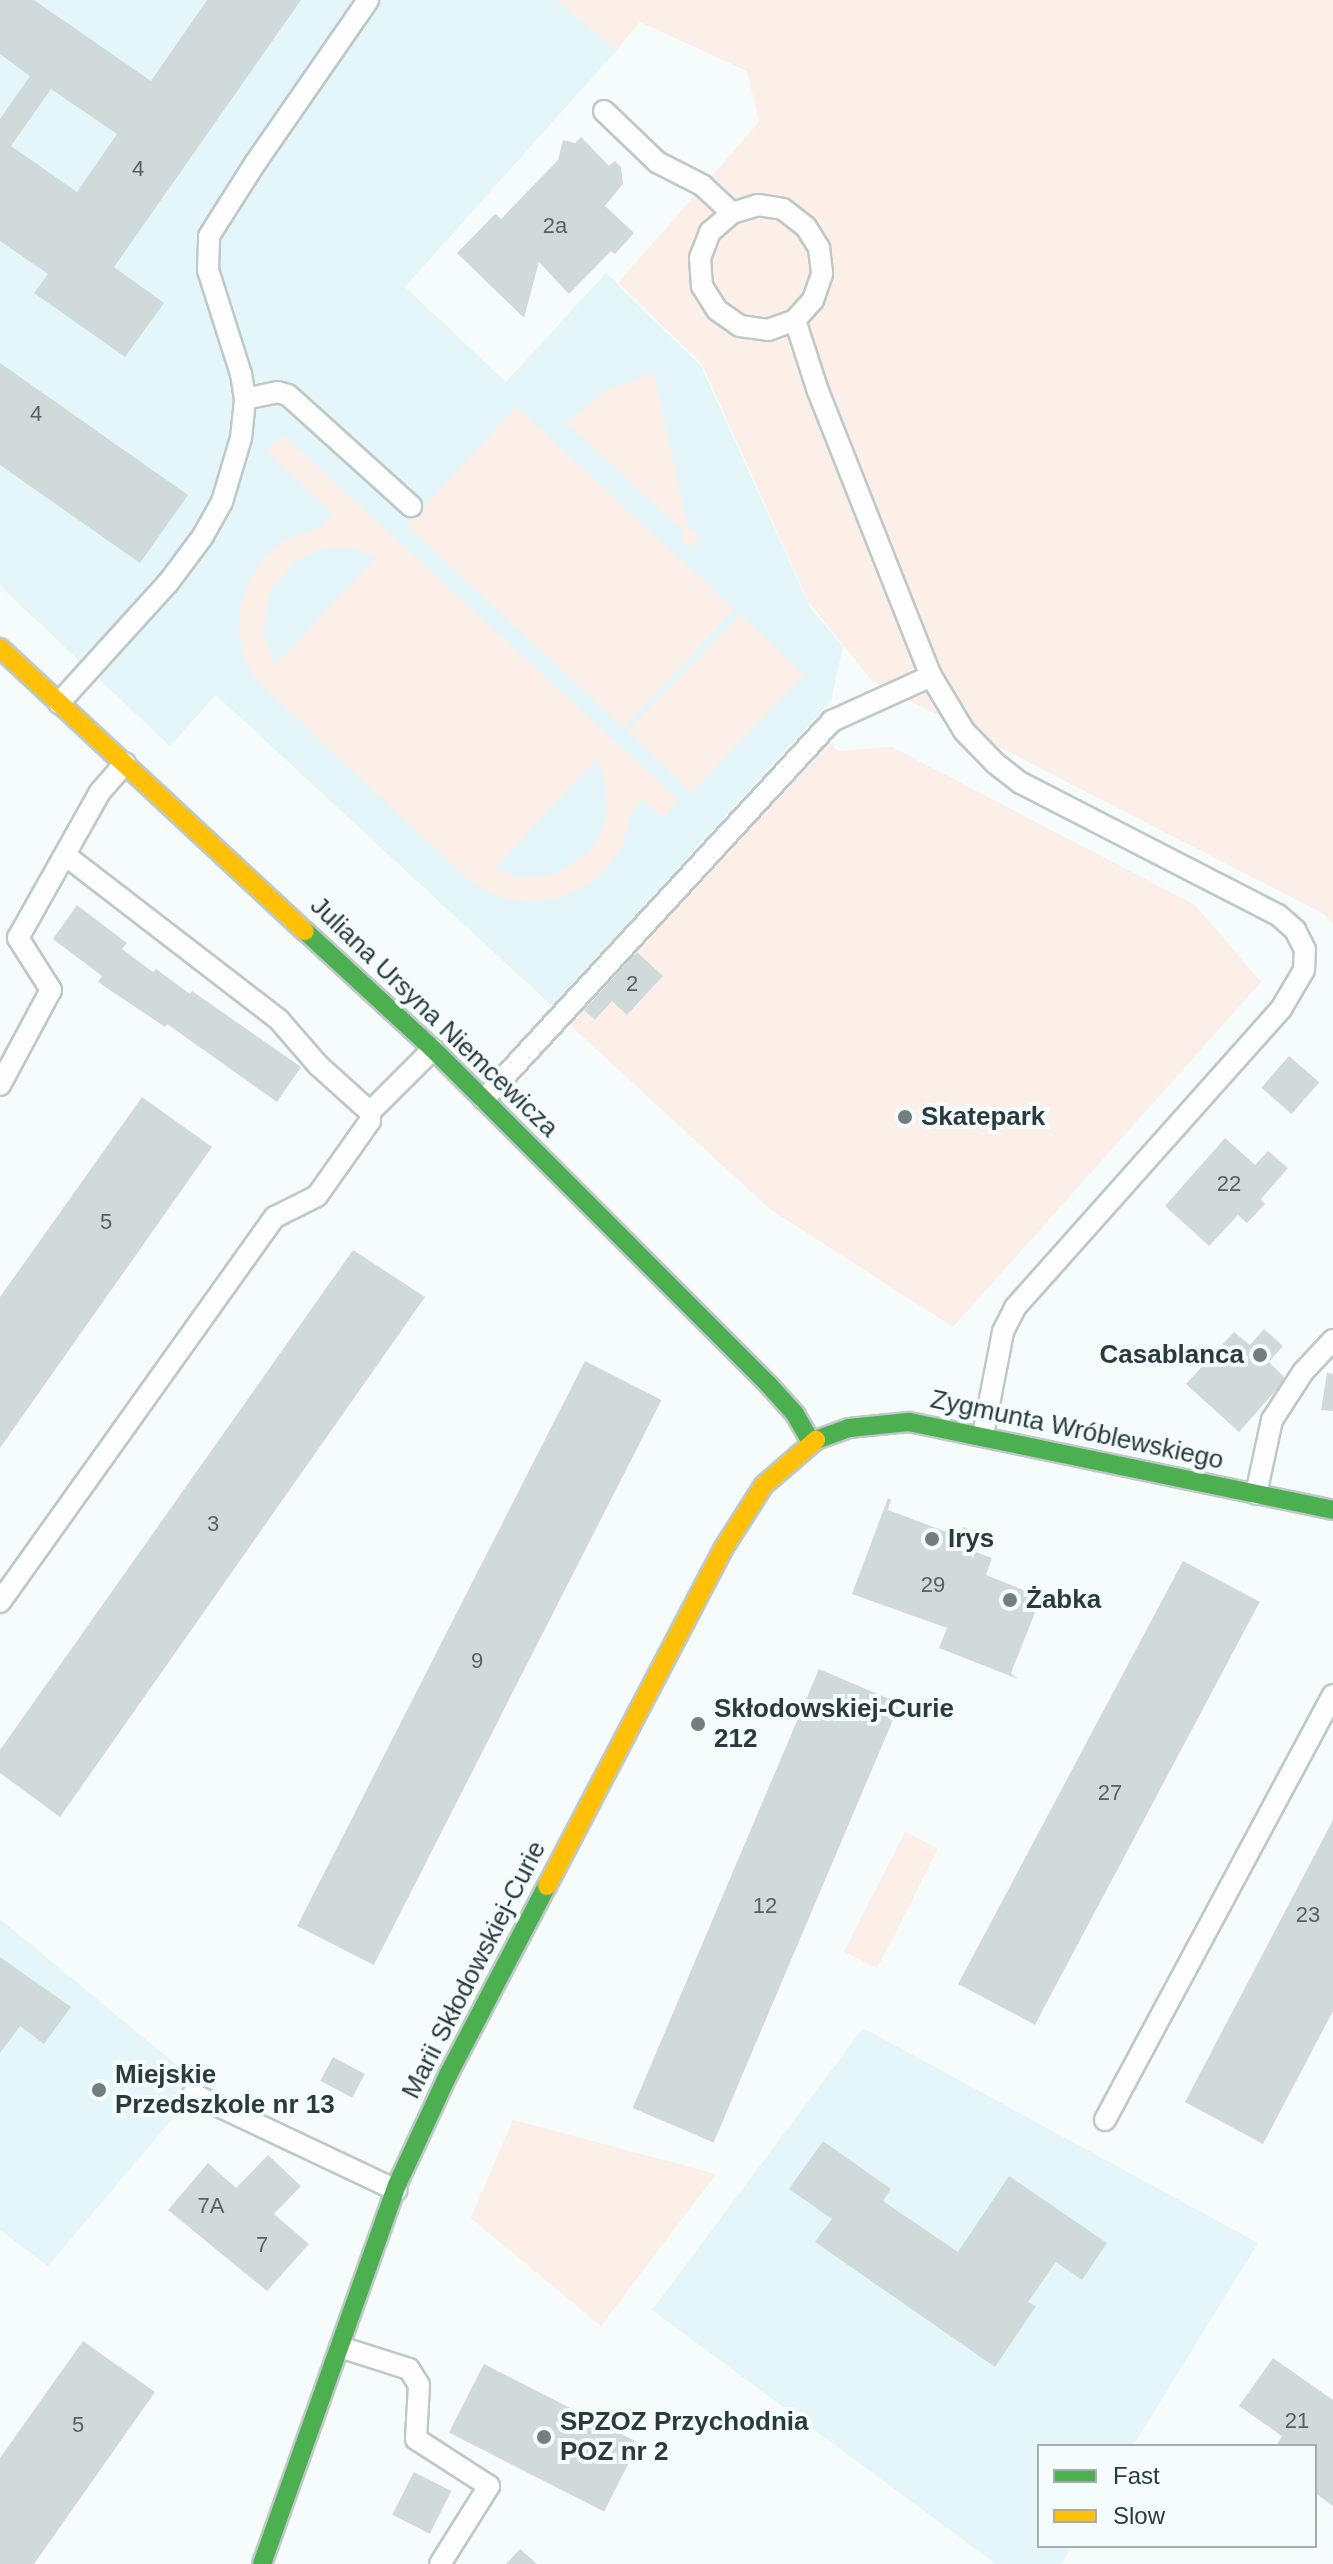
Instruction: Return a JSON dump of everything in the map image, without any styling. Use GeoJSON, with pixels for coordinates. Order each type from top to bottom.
{"type":"FeatureCollection","features":[{"type":"Feature","properties":{"kind":"street","name":"Juliana Ursyna Niemcewicza"},"geometry":{"type":"LineString","coordinates":[[0,648],[433,1049],[769,1385],[795,1414],[811,1442]]}},
{"type":"Feature","properties":{"kind":"street","name":"Zygmunta Wróblewskiego"},"geometry":{"type":"LineString","coordinates":[[811,1442],[849,1428],[909,1422],[1333,1510]]}},
{"type":"Feature","properties":{"kind":"street","name":"Marii Skłodowskiej-Curie"},"geometry":{"type":"LineString","coordinates":[[262,2564],[396,2190],[448,2075],[723,1549],[764,1485],[811,1442]]}},
{"type":"Feature","properties":{"kind":"lane"},"geometry":{"type":"LineString","coordinates":[[59,703],[168,583],[203,536],[234,470],[245,399],[241,374],[208,270],[209,236],[368,0]]}},
{"type":"Feature","properties":{"kind":"lane"},"geometry":{"type":"LineString","coordinates":[[604,111],[657,162],[702,185],[732,213]]}},
{"type":"Feature","properties":{"kind":"lane"},"geometry":{"type":"LineString","coordinates":[[758,205],[783,209],[806,227],[819,248],[822,274],[813,300],[795,320],[768,330],[740,326],[717,310],[702,286],[700,258],[710,232],[732,213],[758,205]]}},
{"type":"Feature","properties":{"kind":"lane"},"geometry":{"type":"LineString","coordinates":[[795,320],[818,391],[931,676],[964,731],[995,763],[1021,783],[1278,915],[1295,930],[1305,950],[1304,970],[1281,1009],[1015,1308],[1003,1332],[983,1435]]}},
{"type":"Feature","properties":{"kind":"lane"},"geometry":{"type":"LineString","coordinates":[[245,399],[277,392],[288,395],[411,506]]}},
{"type":"Feature","properties":{"kind":"lane"},"geometry":{"type":"LineString","coordinates":[[484,1099],[826,727],[931,676]]}},
{"type":"Feature","properties":{"kind":"lane"},"geometry":{"type":"LineString","coordinates":[[0,1085],[51,990],[18,938],[100,792],[125,763]]}},
{"type":"Feature","properties":{"kind":"lane"},"geometry":{"type":"LineString","coordinates":[[65,855],[279,1020],[318,1065],[370,1112]]}},
{"type":"Feature","properties":{"kind":"lane"},"geometry":{"type":"LineString","coordinates":[[0,1602],[275,1217],[317,1196],[370,1121],[370,1112],[433,1049]]}},
{"type":"Feature","properties":{"kind":"lane"},"geometry":{"type":"LineString","coordinates":[[1256,1494],[1272,1420],[1303,1372],[1333,1340]]}},
{"type":"Feature","properties":{"kind":"lane"},"geometry":{"type":"LineString","coordinates":[[1105,2120],[1333,1695]]}},
{"type":"Feature","properties":{"kind":"lane"},"geometry":{"type":"LineString","coordinates":[[193,2094],[396,2190]]}},
{"type":"Feature","properties":{"kind":"lane"},"geometry":{"type":"LineString","coordinates":[[340,2347],[409,2369],[419,2385],[416,2439],[489,2486],[440,2564]]}},
{"type":"Feature","properties":{"kind":"shaded area"},"geometry":{"type":"Polygon","coordinates":[[[0,0],[556,0],[617,50],[405,287],[506,382],[606,273],[701,366],[811,609],[843,646],[831,701],[552,1006],[216,695],[170,746],[0,586],[0,0]]]}},
{"type":"Feature","properties":{"kind":"shaded area"},"geometry":{"type":"Polygon","coordinates":[[[556,0],[1333,0],[1333,923],[1324,914],[873,682],[808,601],[702,364],[618,283],[759,122],[747,71],[640,22],[617,50],[556,0]]]}},
{"type":"Feature","properties":{"kind":"shaded area"},"geometry":{"type":"Polygon","coordinates":[[[654,373],[688,528],[698,533],[699,539],[692,547],[682,542],[683,530],[566,423],[606,391],[654,373]]]}},
{"type":"Feature","properties":{"kind":"shaded area"},"geometry":{"type":"Polygon","coordinates":[[[517,407],[734,610],[624,728],[407,525],[517,407]]]}},
{"type":"Feature","properties":{"kind":"shaded area"},"geometry":{"type":"Polygon","coordinates":[[[283,435],[679,800],[663,818],[643,800],[631,812],[622,847],[607,868],[587,885],[563,897],[537,902],[511,900],[486,891],[464,876],[255,679],[244,656],[239,629],[241,604],[250,579],[265,557],[285,540],[322,526],[333,514],[267,452],[283,435]],[[356,549],[316,551],[297,560],[271,589],[263,628],[275,665],[376,558],[356,549]],[[596,760],[495,868],[516,877],[536,878],[556,874],[589,853],[607,817],[605,777],[596,760]]]}},
{"type":"Feature","properties":{"kind":"shaded area"},"geometry":{"type":"Polygon","coordinates":[[[741,614],[804,675],[691,792],[628,731],[741,614]]]}},
{"type":"Feature","properties":{"kind":"shaded area","name":"Skatepark"},"geometry":{"type":"Polygon","coordinates":[[[829,742],[838,751],[892,747],[1195,905],[1261,982],[953,1327],[770,1209],[570,1025],[584,1010],[595,1020],[612,1001],[628,1015],[663,976],[637,952],[829,742]]]}},
{"type":"Feature","properties":{"kind":"shaded area"},"geometry":{"type":"Polygon","coordinates":[[[905,1832],[938,1849],[877,1968],[844,1951],[905,1832]]]}},
{"type":"Feature","properties":{"kind":"shaded area","name":"Miejskie Przedszkole nr 13"},"geometry":{"type":"Polygon","coordinates":[[[0,1919],[201,2085],[48,2266],[0,2230],[0,1919]]]}},
{"type":"Feature","properties":{"kind":"shaded area"},"geometry":{"type":"Polygon","coordinates":[[[863,2028],[1258,2243],[1134,2444],[1037,2444],[1037,2548],[1071,2548],[1061,2564],[996,2564],[652,2310],[863,2028]]]}},
{"type":"Feature","properties":{"kind":"shaded area"},"geometry":{"type":"Polygon","coordinates":[[[513,2120],[716,2174],[601,2326],[471,2218],[513,2120]]]}},
{"type":"Feature","properties":{"kind":"building"},"geometry":{"type":"Polygon","coordinates":[[[0,0],[34,0],[151,81],[207,0],[301,0],[114,267],[164,303],[125,357],[34,293],[48,274],[0,241],[0,119],[30,76],[0,54],[0,0]],[[51,89],[11,146],[77,192],[117,134],[51,89]]]}},
{"type":"Feature","properties":{"kind":"building"},"geometry":{"type":"Polygon","coordinates":[[[581,137],[609,166],[615,161],[621,167],[623,184],[605,206],[634,233],[615,254],[611,251],[569,294],[539,262],[524,318],[457,253],[495,214],[501,219],[558,160],[563,140],[575,143],[581,137]]]}},
{"type":"Feature","properties":{"kind":"building"},"geometry":{"type":"Polygon","coordinates":[[[0,363],[188,495],[140,563],[0,465],[0,363]]]}},
{"type":"Feature","properties":{"kind":"building"},"geometry":{"type":"Polygon","coordinates":[[[77,905],[127,943],[122,949],[153,972],[156,969],[190,994],[192,991],[301,1067],[277,1102],[167,1024],[165,1027],[98,982],[102,976],[53,939],[77,905]]]}},
{"type":"Feature","properties":{"kind":"building"},"geometry":{"type":"Polygon","coordinates":[[[637,952],[663,976],[627,1015],[612,1001],[595,1020],[584,1010],[637,952]]]}},
{"type":"Feature","properties":{"kind":"building"},"geometry":{"type":"Polygon","coordinates":[[[1289,1056],[1319,1082],[1292,1114],[1261,1088],[1289,1056]]]}},
{"type":"Feature","properties":{"kind":"building"},"geometry":{"type":"Polygon","coordinates":[[[142,1097],[212,1147],[0,1448],[0,1297],[142,1097]]]}},
{"type":"Feature","properties":{"kind":"building"},"geometry":{"type":"Polygon","coordinates":[[[1225,1138],[1255,1165],[1268,1151],[1288,1168],[1261,1199],[1265,1204],[1247,1223],[1238,1215],[1209,1246],[1165,1206],[1225,1138]]]}},
{"type":"Feature","properties":{"kind":"building"},"geometry":{"type":"Polygon","coordinates":[[[353,1250],[425,1297],[60,1817],[0,1773],[0,1750],[353,1250]]]}},
{"type":"Feature","properties":{"kind":"building"},"geometry":{"type":"Polygon","coordinates":[[[1264,1329],[1283,1346],[1269,1362],[1286,1379],[1239,1432],[1186,1384],[1234,1332],[1250,1345],[1264,1329]]]}},
{"type":"Feature","properties":{"kind":"building"},"geometry":{"type":"Polygon","coordinates":[[[585,1361],[662,1400],[374,1965],[297,1926],[585,1361]]]}},
{"type":"Feature","properties":{"kind":"building"},"geometry":{"type":"Polygon","coordinates":[[[1327,1373],[1333,1374],[1333,1411],[1321,1410],[1327,1373]]]}},
{"type":"Feature","properties":{"kind":"building"},"geometry":{"type":"Polygon","coordinates":[[[888,1498],[891,1500],[888,1510],[960,1537],[963,1527],[967,1528],[960,1546],[992,1558],[986,1575],[1049,1600],[1048,1603],[1040,1600],[1011,1673],[1018,1679],[939,1648],[947,1628],[852,1594],[888,1498]]]}},
{"type":"Feature","properties":{"kind":"building"},"geometry":{"type":"Polygon","coordinates":[[[1183,1561],[1260,1602],[1035,2025],[958,1984],[1183,1561]]]}},
{"type":"Feature","properties":{"kind":"building"},"geometry":{"type":"Polygon","coordinates":[[[819,1669],[900,1703],[714,2142],[633,2108],[819,1669]]]}},
{"type":"Feature","properties":{"kind":"building"},"geometry":{"type":"Polygon","coordinates":[[[1333,1820],[1333,2011],[1263,2144],[1185,2102],[1333,1820]]]}},
{"type":"Feature","properties":{"kind":"building"},"geometry":{"type":"Polygon","coordinates":[[[0,1957],[71,2007],[44,2044],[20,2026],[0,2053],[0,1957]]]}},
{"type":"Feature","properties":{"kind":"building"},"geometry":{"type":"Polygon","coordinates":[[[333,2057],[365,2074],[352,2098],[320,2081],[333,2057]]]}},
{"type":"Feature","properties":{"kind":"building"},"geometry":{"type":"Polygon","coordinates":[[[823,2141],[891,2189],[883,2201],[958,2252],[1009,2176],[1107,2243],[1082,2280],[1056,2262],[1028,2302],[1036,2306],[995,2367],[815,2242],[832,2219],[789,2189],[823,2141]]]}},
{"type":"Feature","properties":{"kind":"building"},"geometry":{"type":"Polygon","coordinates":[[[268,2155],[301,2186],[274,2214],[309,2244],[267,2291],[168,2210],[208,2163],[236,2188],[268,2155]]]}},
{"type":"Feature","properties":{"kind":"building"},"geometry":{"type":"Polygon","coordinates":[[[83,2341],[155,2392],[34,2564],[0,2564],[0,2458],[83,2341]]]}},
{"type":"Feature","properties":{"kind":"building"},"geometry":{"type":"Polygon","coordinates":[[[1273,2358],[1333,2400],[1333,2506],[1317,2494],[1317,2444],[1277,2444],[1282,2436],[1239,2406],[1273,2358]]]}},
{"type":"Feature","properties":{"kind":"building","name":"SPZOZ Przychodnia POZ nr 2"},"geometry":{"type":"Polygon","coordinates":[[[484,2364],[639,2443],[604,2512],[449,2433],[484,2364]]]}},
{"type":"Feature","properties":{"kind":"building"},"geometry":{"type":"Polygon","coordinates":[[[414,2472],[451,2491],[430,2534],[392,2515],[414,2472]]]}},
{"type":"Feature","properties":{"kind":"building"},"geometry":{"type":"Polygon","coordinates":[[[520,2549],[537,2564],[506,2564],[520,2549]]]}},
{"type":"Feature","properties":{"kind":"traffic: fast"},"geometry":{"type":"LineString","coordinates":[[305,931],[433,1049],[769,1385],[795,1414],[811,1442]]}},
{"type":"Feature","properties":{"kind":"traffic: fast"},"geometry":{"type":"LineString","coordinates":[[816,1440],[849,1428],[909,1422],[1333,1510]]}},
{"type":"Feature","properties":{"kind":"traffic: fast"},"geometry":{"type":"LineString","coordinates":[[262,2564],[397,2185],[448,2075],[547,1886]]}},
{"type":"Feature","properties":{"kind":"traffic: slow"},"geometry":{"type":"LineString","coordinates":[[0,648],[305,931]]}},
{"type":"Feature","properties":{"kind":"traffic: slow"},"geometry":{"type":"LineString","coordinates":[[547,1886],[723,1549],[764,1485],[816,1440]]}},
{"type":"Feature","properties":{"kind":"place","name":"Skatepark"},"geometry":{"type":"Point","coordinates":[905,1117]}},
{"type":"Feature","properties":{"kind":"place","name":"Casablanca"},"geometry":{"type":"Point","coordinates":[1260,1355]}},
{"type":"Feature","properties":{"kind":"place","name":"Irys"},"geometry":{"type":"Point","coordinates":[932,1539]}},
{"type":"Feature","properties":{"kind":"place","name":"Żabka"},"geometry":{"type":"Point","coordinates":[1010,1600]}},
{"type":"Feature","properties":{"kind":"place","name":"Skłodowskiej-Curie 212"},"geometry":{"type":"Point","coordinates":[698,1724]}},
{"type":"Feature","properties":{"kind":"place","name":"Miejskie Przedszkole nr 13"},"geometry":{"type":"Point","coordinates":[99,2090]}},
{"type":"Feature","properties":{"kind":"place","name":"SPZOZ Przychodnia POZ nr 2"},"geometry":{"type":"Point","coordinates":[544,2437]}}]}
